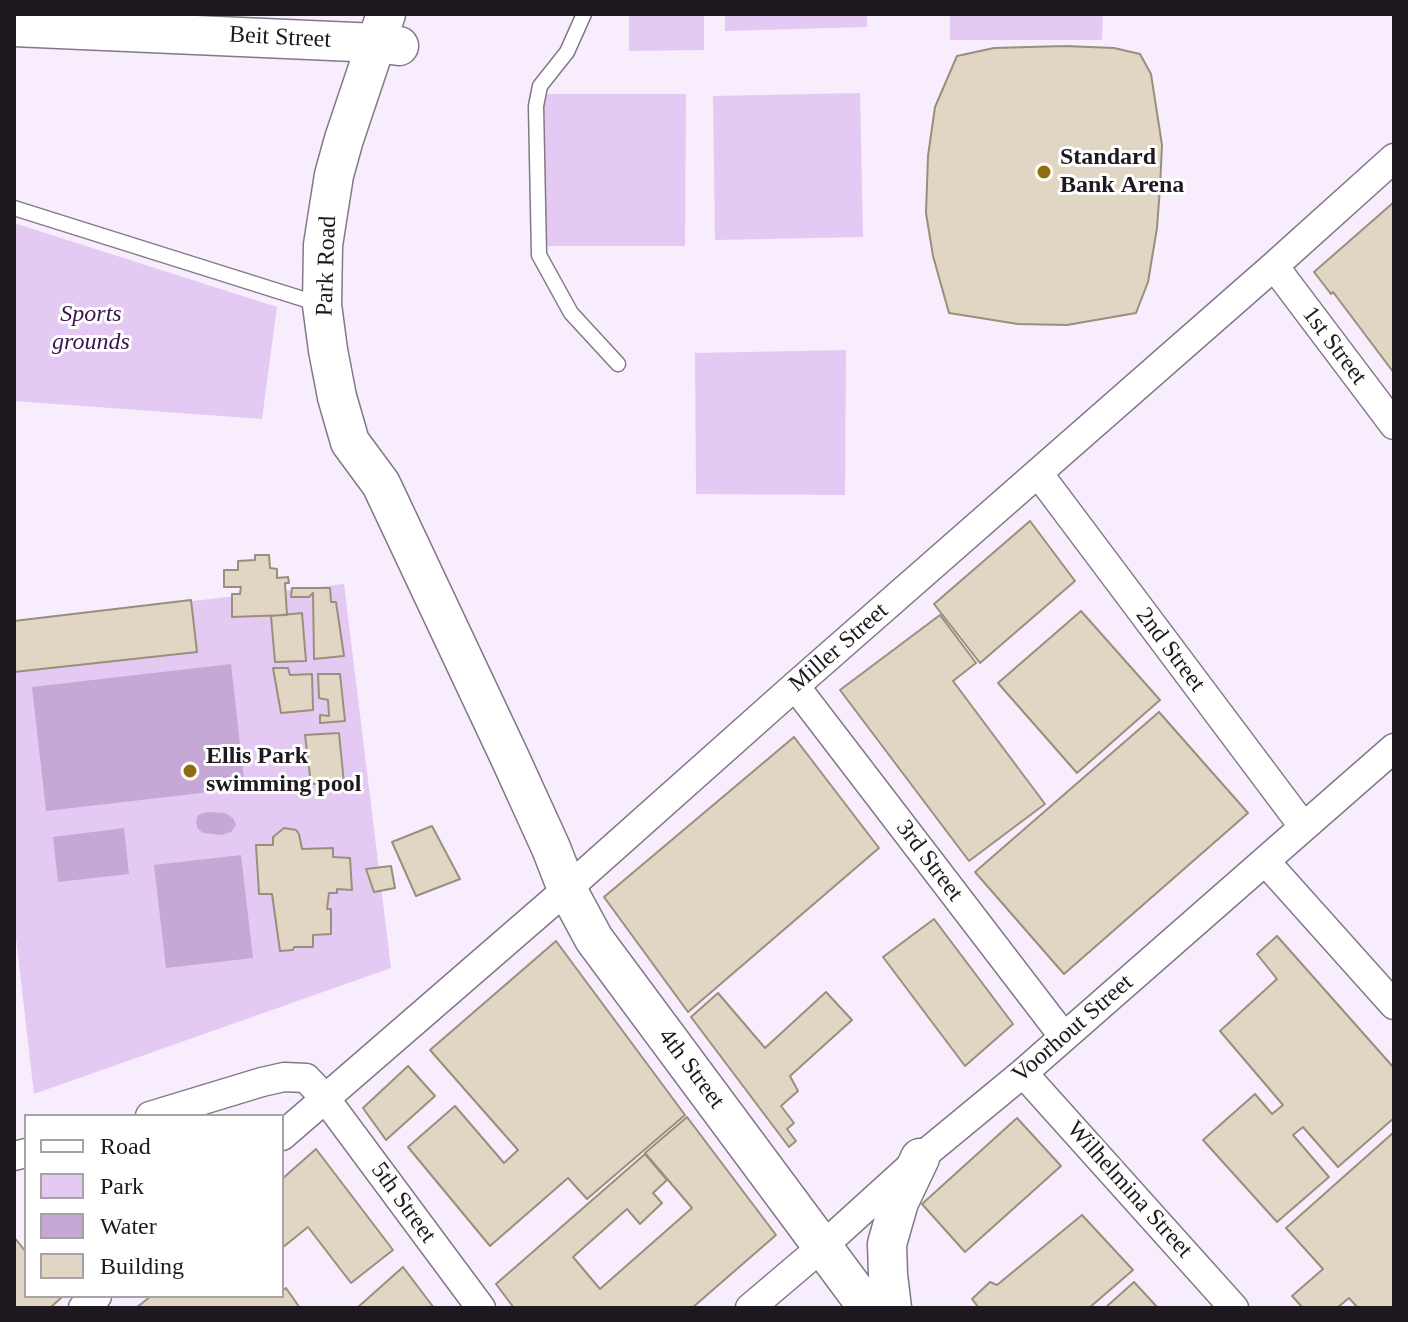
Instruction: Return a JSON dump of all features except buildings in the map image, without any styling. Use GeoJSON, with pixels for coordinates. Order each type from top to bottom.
{"type":"FeatureCollection","features":[{"type":"Feature","properties":{"kind":"street","name":"Beit Street"},"geometry":{"type":"LineString","coordinates":[[14,27],[395,29]]}},
{"type":"Feature","properties":{"kind":"street","name":"Park Road"},"geometry":{"type":"LineString","coordinates":[[395,29],[358,94],[334,175],[323,245],[322,305],[337,397],[350,442],[381,484],[522,784],[567,889]]}},
{"type":"Feature","properties":{"kind":"street","name":"Park Road"},"geometry":{"type":"LineString","coordinates":[[381,484],[352,359],[347,265],[350,226],[395,29]]}},
{"type":"Feature","properties":{"kind":"street","name":"Miller Street"},"geometry":{"type":"LineString","coordinates":[[284,1134],[567,889],[1394,158]]}},
{"type":"Feature","properties":{"kind":"street","name":"1st Street"},"geometry":{"type":"LineString","coordinates":[[1274,266],[1394,425]]}},
{"type":"Feature","properties":{"kind":"street","name":"2nd Street"},"geometry":{"type":"LineString","coordinates":[[1038,473],[1303,826]]}},
{"type":"Feature","properties":{"kind":"street","name":"3rd Street"},"geometry":{"type":"LineString","coordinates":[[795,686],[1064,1037]]}},
{"type":"Feature","properties":{"kind":"street","name":"Voorhout Street"},"geometry":{"type":"LineString","coordinates":[[750,1308],[1394,748]]}},
{"type":"Feature","properties":{"kind":"street"},"geometry":{"type":"LineString","coordinates":[[1265,861],[1394,1005]]}},
{"type":"Feature","properties":{"kind":"street","name":"4th Street"},"geometry":{"type":"LineString","coordinates":[[567,889],[594,939],[868,1308]]}},
{"type":"Feature","properties":{"kind":"street","name":"Wilhelmina Street"},"geometry":{"type":"LineString","coordinates":[[1023,1073],[1234,1308]]}},
{"type":"Feature","properties":{"kind":"street"},"geometry":{"type":"LineString","coordinates":[[157,1114],[284,1077],[306,1078],[325,1098]]}},
{"type":"Feature","properties":{"kind":"street","name":"5th Street"},"geometry":{"type":"LineString","coordinates":[[325,1098],[481,1308]]}},
{"type":"Feature","properties":{"kind":"street"},"geometry":{"type":"LineString","coordinates":[[892,1308],[887,1244],[899,1202],[920,1158]]}},
{"type":"Feature","properties":{"kind":"lane"},"geometry":{"type":"LineString","coordinates":[[584,14],[567,52],[540,86],[536,106],[539,255],[571,313],[618,364]]}},
{"type":"Feature","properties":{"kind":"lane"},"geometry":{"type":"LineString","coordinates":[[14,208],[322,305]]}},
{"type":"Feature","properties":{"kind":"green space"},"geometry":{"type":"Polygon","coordinates":[[[629,14],[704,14],[704,50],[629,51],[629,14]]]}},
{"type":"Feature","properties":{"kind":"green space"},"geometry":{"type":"Polygon","coordinates":[[[725,14],[867,14],[867,27],[725,31],[725,14]]]}},
{"type":"Feature","properties":{"kind":"green space"},"geometry":{"type":"Polygon","coordinates":[[[950,14],[1103,14],[1102,40],[950,40],[950,14]]]}},
{"type":"Feature","properties":{"kind":"green space"},"geometry":{"type":"Polygon","coordinates":[[[860,93],[863,237],[715,240],[713,96],[860,93]]]}},
{"type":"Feature","properties":{"kind":"green space"},"geometry":{"type":"Polygon","coordinates":[[[542,94],[686,94],[685,246],[541,246],[542,94]]]}},
{"type":"Feature","properties":{"kind":"green space","name":"Sports grounds"},"geometry":{"type":"Polygon","coordinates":[[[14,223],[277,307],[262,419],[14,401],[14,223]]]}},
{"type":"Feature","properties":{"kind":"green space"},"geometry":{"type":"Polygon","coordinates":[[[846,350],[845,495],[696,494],[695,353],[846,350]]]}},
{"type":"Feature","properties":{"kind":"green space","name":"Ellis Park swimming pool"},"geometry":{"type":"Polygon","coordinates":[[[344,584],[391,968],[34,1094],[14,921],[14,621],[344,584]]]}},
{"type":"Feature","properties":{"kind":"water"},"geometry":{"type":"Polygon","coordinates":[[[231,664],[245,788],[46,811],[32,687],[231,664]]]}},
{"type":"Feature","properties":{"kind":"water"},"geometry":{"type":"Polygon","coordinates":[[[225,813],[233,818],[236,825],[231,832],[222,835],[203,833],[196,822],[198,815],[225,813]]]}},
{"type":"Feature","properties":{"kind":"water"},"geometry":{"type":"Polygon","coordinates":[[[124,828],[129,874],[58,882],[53,837],[124,828]]]}},
{"type":"Feature","properties":{"kind":"water"},"geometry":{"type":"Polygon","coordinates":[[[241,855],[253,958],[166,968],[154,865],[241,855]]]}},
{"type":"Feature","properties":{"kind":"place","name":"Standard Bank Arena"},"geometry":{"type":"Point","coordinates":[1044,172]}},
{"type":"Feature","properties":{"kind":"place","name":"Ellis Park swimming pool"},"geometry":{"type":"Point","coordinates":[190,771]}}]}
